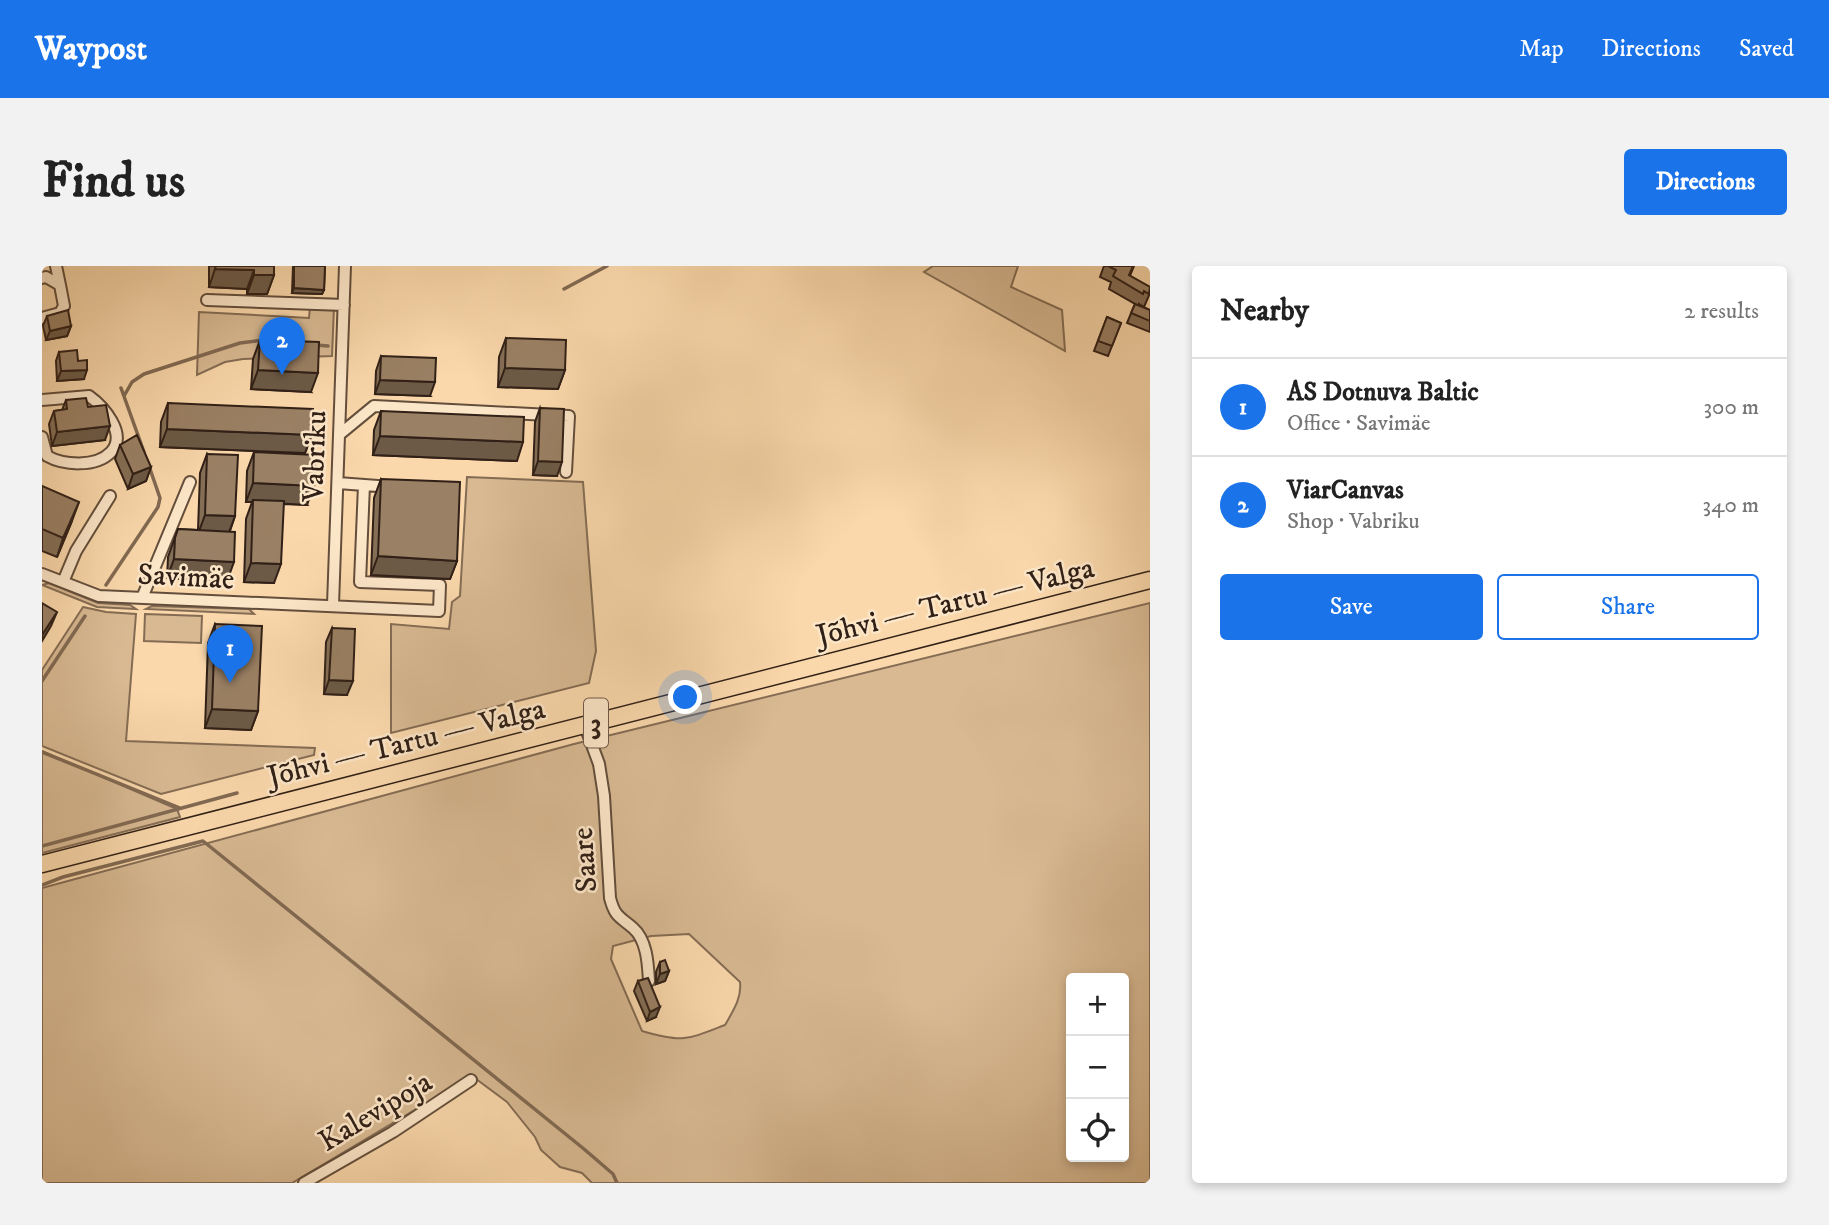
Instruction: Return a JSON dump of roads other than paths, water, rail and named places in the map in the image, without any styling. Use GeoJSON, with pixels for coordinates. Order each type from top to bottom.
{"type":"FeatureCollection","features":[{"type":"Feature","properties":{"kind":"highway","name":"Jõhvi — Tartu — Valga"},"geometry":{"type":"LineString","coordinates":[[42,864],[1150,580]]}},
{"type":"Feature","properties":{"kind":"street"},"geometry":{"type":"LineString","coordinates":[[42,318],[60,313],[64,306],[56,266]]}},
{"type":"Feature","properties":{"kind":"street","name":"Vabriku"},"geometry":{"type":"LineString","coordinates":[[333,605],[345,266]]}},
{"type":"Feature","properties":{"kind":"street"},"geometry":{"type":"LineString","coordinates":[[42,278],[46,277],[60,285]]}},
{"type":"Feature","properties":{"kind":"street"},"geometry":{"type":"LineString","coordinates":[[208,300],[344,305]]}},
{"type":"Feature","properties":{"kind":"street"},"geometry":{"type":"LineString","coordinates":[[42,400],[89,396],[101,404],[111,418],[116,433],[111,453],[95,460],[58,462],[47,456],[42,437]]}},
{"type":"Feature","properties":{"kind":"street"},"geometry":{"type":"LineString","coordinates":[[340,434],[374,406],[569,416],[566,472]]}},
{"type":"Feature","properties":{"kind":"street"},"geometry":{"type":"LineString","coordinates":[[142,598],[190,482]]}},
{"type":"Feature","properties":{"kind":"street"},"geometry":{"type":"LineString","coordinates":[[338,484],[402,487]]}},
{"type":"Feature","properties":{"kind":"street","name":"Savimäe"},"geometry":{"type":"LineString","coordinates":[[42,573],[99,596],[439,611],[440,585],[360,582],[364,485]]}},
{"type":"Feature","properties":{"kind":"street"},"geometry":{"type":"LineString","coordinates":[[62,582],[76,551],[110,496]]}},
{"type":"Feature","properties":{"kind":"street","name":"Saare"},"geometry":{"type":"LineString","coordinates":[[585,726],[599,764],[604,796],[610,898],[614,912],[620,920],[641,939],[648,963],[649,981]]}},
{"type":"Feature","properties":{"kind":"street","name":"Kalevipoja"},"geometry":{"type":"LineString","coordinates":[[304,1183],[393,1132],[471,1080]]}},
{"type":"Feature","properties":{"kind":"waterway"},"geometry":{"type":"LineString","coordinates":[[564,289],[607,266]]}},
{"type":"Feature","properties":{"kind":"waterway"},"geometry":{"type":"LineString","coordinates":[[124,396],[132,382],[144,374],[240,343],[263,340]]}},
{"type":"Feature","properties":{"kind":"waterway"},"geometry":{"type":"LineString","coordinates":[[316,345],[328,346]]}},
{"type":"Feature","properties":{"kind":"waterway"},"geometry":{"type":"LineString","coordinates":[[121,388],[144,452]]}},
{"type":"Feature","properties":{"kind":"waterway"},"geometry":{"type":"LineString","coordinates":[[106,585],[158,507],[160,498],[149,466]]}},
{"type":"Feature","properties":{"kind":"waterway"},"geometry":{"type":"LineString","coordinates":[[42,681],[85,616]]}},
{"type":"Feature","properties":{"kind":"waterway"},"geometry":{"type":"LineString","coordinates":[[42,752],[180,808]]}},
{"type":"Feature","properties":{"kind":"waterway"},"geometry":{"type":"LineString","coordinates":[[42,846],[237,793]]}},
{"type":"Feature","properties":{"kind":"waterway"},"geometry":{"type":"LineString","coordinates":[[42,885],[63,877],[203,841],[584,1149],[613,1174],[617,1183]]}},
{"type":"Feature","properties":{"kind":"place","name":"ViarCanvas"},"geometry":{"type":"Point","coordinates":[282,375]}},
{"type":"Feature","properties":{"kind":"place","name":"AS Dotnuva Baltic"},"geometry":{"type":"Point","coordinates":[230,683]}}]}
